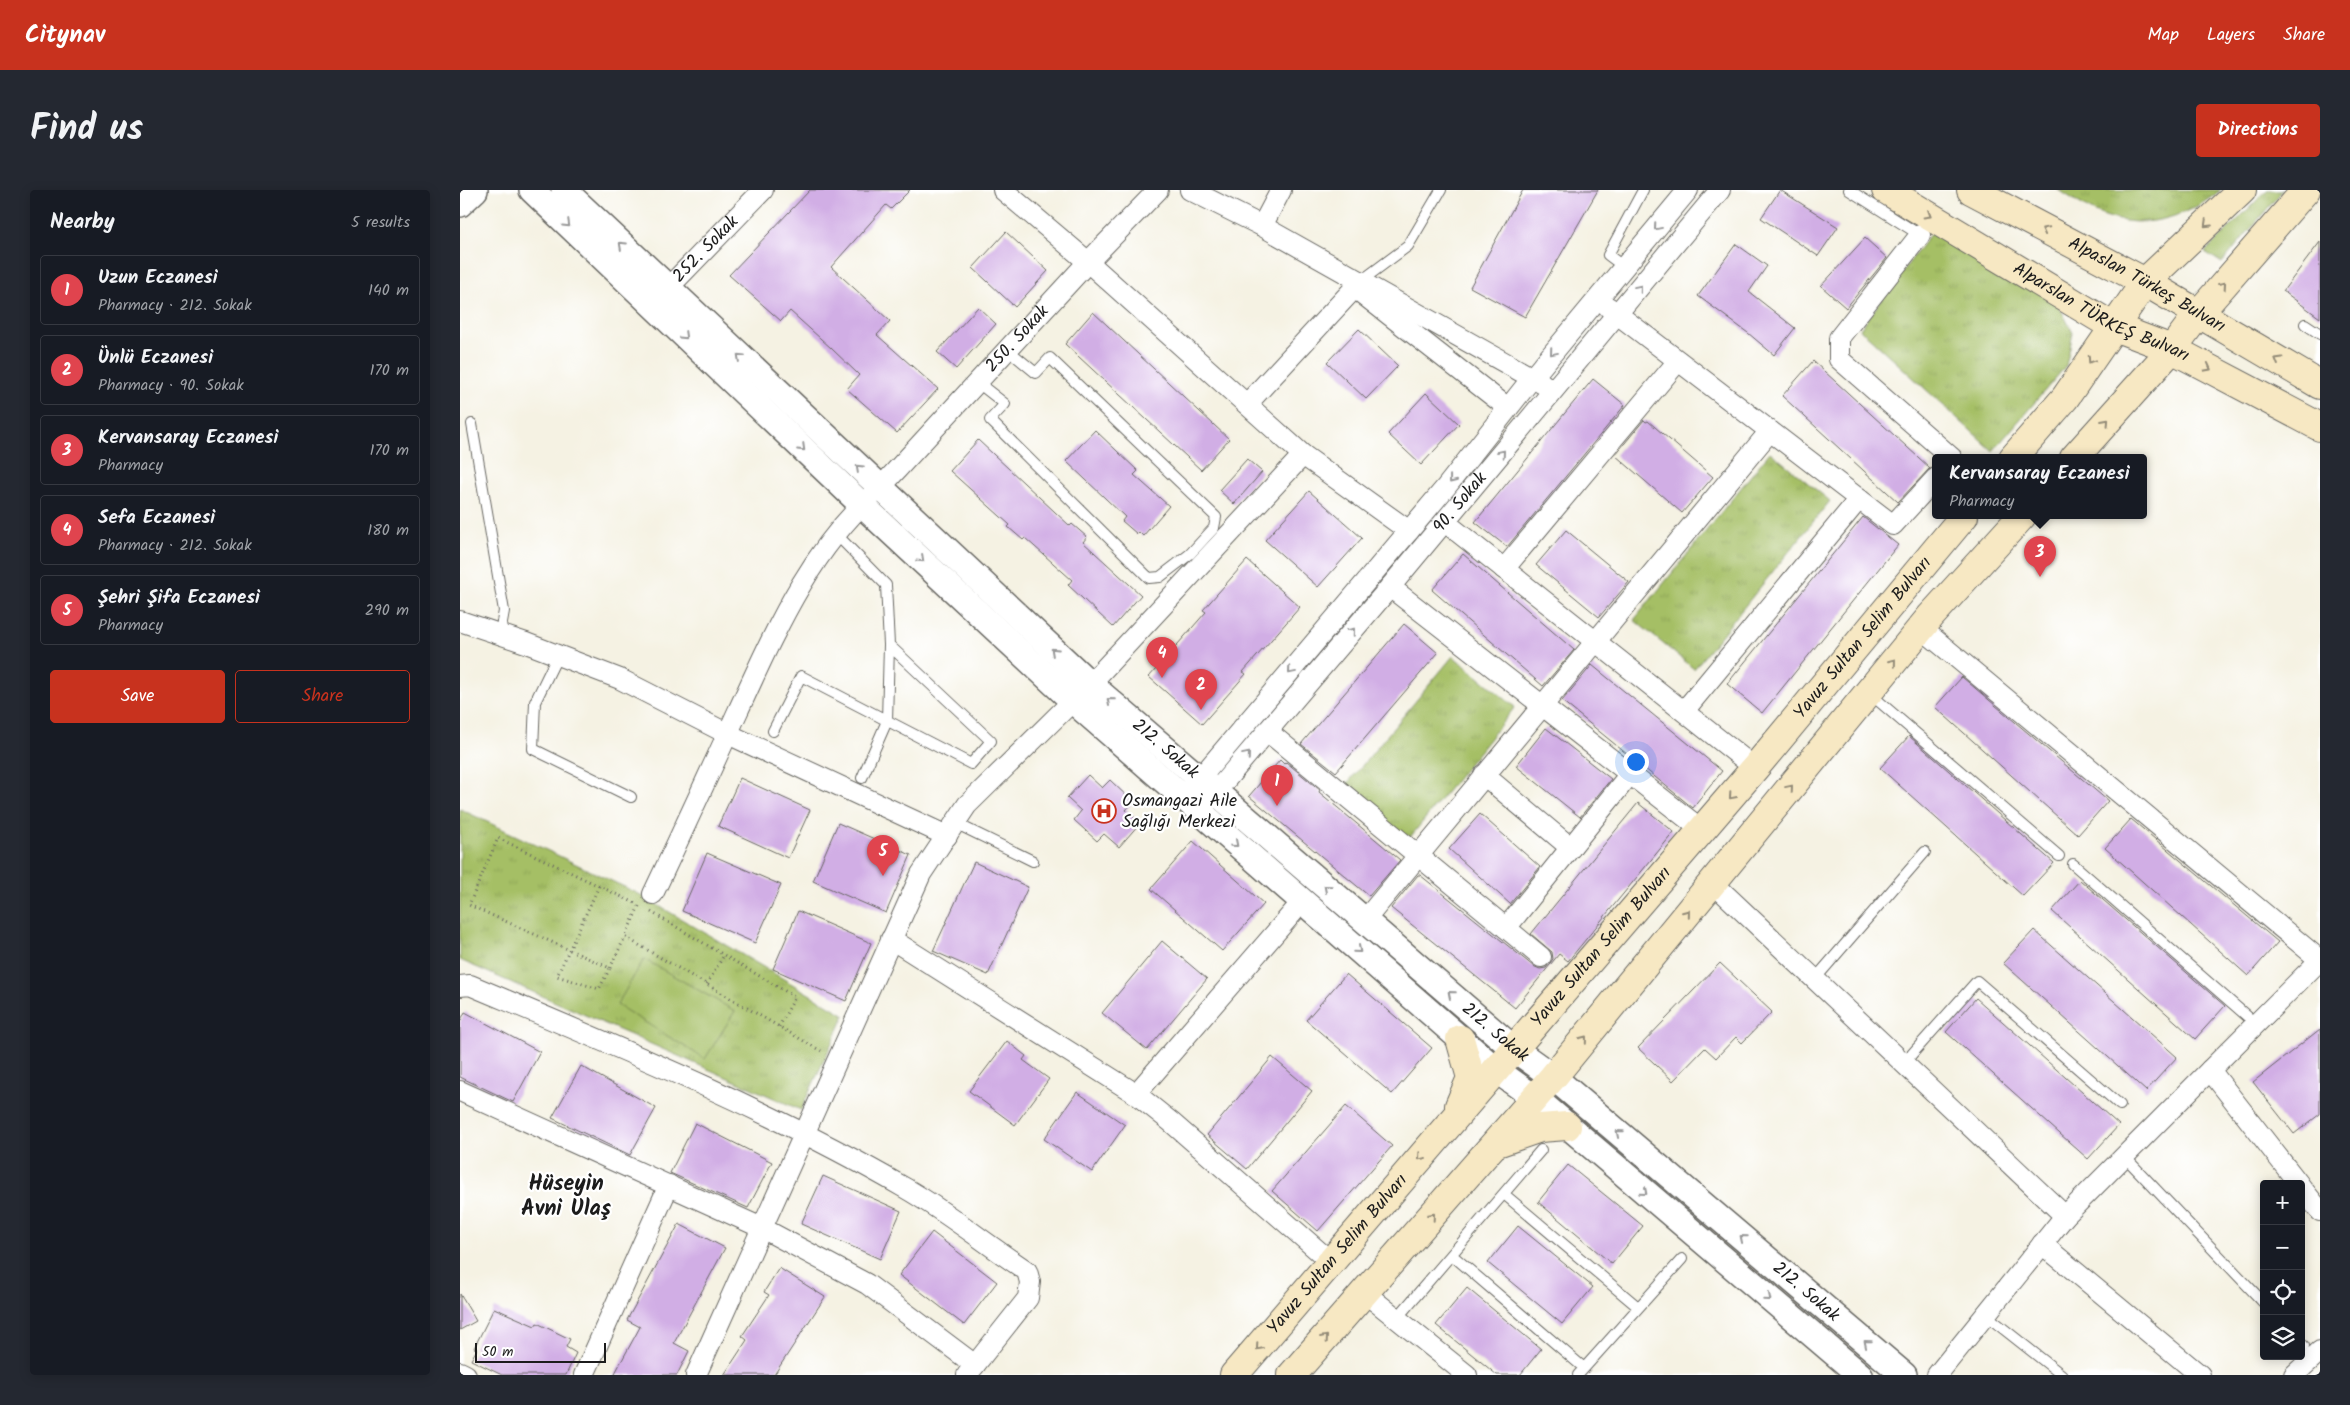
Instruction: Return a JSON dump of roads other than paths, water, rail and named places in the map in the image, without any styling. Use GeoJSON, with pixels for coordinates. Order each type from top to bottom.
{"type":"FeatureCollection","features":[{"type":"Feature","properties":{"kind":"main road","name":"Alparslan TÜRKEŞ Bulvarı"},"geometry":{"type":"LineString","coordinates":[[1886,190],[2114,327],[2172,349],[2320,428]]}},
{"type":"Feature","properties":{"kind":"main road"},"geometry":{"type":"LineString","coordinates":[[2016,454],[2065,398],[2145,282],[2242,190]]}},
{"type":"Feature","properties":{"kind":"main road"},"geometry":{"type":"LineString","coordinates":[[2078,454],[2172,349],[2199,313],[2306,190]]}},
{"type":"Feature","properties":{"kind":"main road","name":"Alpaslan Türkeş Bulvarı"},"geometry":{"type":"LineString","coordinates":[[1983,193],[2145,282],[2320,385]]}},
{"type":"Feature","properties":{"kind":"main road","name":"Yavuz Sultan Selim Bulvarı"},"geometry":{"type":"LineString","coordinates":[[1234,1375],[1755,768],[1962,519]]}},
{"type":"Feature","properties":{"kind":"main road"},"geometry":{"type":"LineString","coordinates":[[1292,1375],[1553,1077],[1921,628],[2019,519]]}},
{"type":"Feature","properties":{"kind":"main road"},"geometry":{"type":"LineString","coordinates":[[1453,1120],[1471,1078],[1460,1039]]}},
{"type":"Feature","properties":{"kind":"main road"},"geometry":{"type":"LineString","coordinates":[[1495,1143],[1540,1128],[1567,1126]]}},
{"type":"Feature","properties":{"kind":"street"},"geometry":{"type":"LineString","coordinates":[[460,204],[474,190]]}},
{"type":"Feature","properties":{"kind":"street"},"geometry":{"type":"LineString","coordinates":[[532,190],[870,496],[1082,692],[1191,805],[1496,1070],[1535,1098],[1856,1374]]}},
{"type":"Feature","properties":{"kind":"street"},"geometry":{"type":"LineString","coordinates":[[564,190],[668,288],[870,496]]}},
{"type":"Feature","properties":{"kind":"street","name":"252. Sokak"},"geometry":{"type":"LineString","coordinates":[[668,288],[763,190]]}},
{"type":"Feature","properties":{"kind":"street"},"geometry":{"type":"LineString","coordinates":[[1003,190],[1088,262],[1303,455],[1409,531]]}},
{"type":"Feature","properties":{"kind":"street","name":"250. Sokak"},"geometry":{"type":"LineString","coordinates":[[646,900],[800,585],[818,556],[870,496],[1088,262],[1158,190]]}},
{"type":"Feature","properties":{"kind":"street"},"geometry":{"type":"LineString","coordinates":[[1190,190],[1262,226],[1358,284],[1553,391]]}},
{"type":"Feature","properties":{"kind":"street"},"geometry":{"type":"LineString","coordinates":[[1262,226],[1281,190]]}},
{"type":"Feature","properties":{"kind":"street","name":"90. Sokak"},"geometry":{"type":"LineString","coordinates":[[1191,805],[1532,378],[1688,190]]}},
{"type":"Feature","properties":{"kind":"street","name":"90. Sokak"},"geometry":{"type":"LineString","coordinates":[[1208,785],[1267,731],[1390,587],[1720,190]]}},
{"type":"Feature","properties":{"kind":"street"},"geometry":{"type":"LineString","coordinates":[[1920,235],[1839,338],[1840,359],[1947,454]]}},
{"type":"Feature","properties":{"kind":"street"},"geometry":{"type":"LineString","coordinates":[[1247,404],[1358,284]]}},
{"type":"Feature","properties":{"kind":"street"},"geometry":{"type":"LineString","coordinates":[[1358,284],[1508,408]]}},
{"type":"Feature","properties":{"kind":"street"},"geometry":{"type":"LineString","coordinates":[[1598,299],[1893,525],[1932,482]]}},
{"type":"Feature","properties":{"kind":"street"},"geometry":{"type":"LineString","coordinates":[[1504,569],[1678,361]]}},
{"type":"Feature","properties":{"kind":"street"},"geometry":{"type":"LineString","coordinates":[[1365,920],[1542,706],[1594,640],[1770,431]]}},
{"type":"Feature","properties":{"kind":"street"},"geometry":{"type":"LineString","coordinates":[[696,1375],[921,874],[967,805],[1082,692],[1303,455]]}},
{"type":"Feature","properties":{"kind":"street"},"geometry":{"type":"LineString","coordinates":[[1684,711],[1859,499]]}},
{"type":"Feature","properties":{"kind":"street"},"geometry":{"type":"LineString","coordinates":[[1444,522],[1755,768]]}},
{"type":"Feature","properties":{"kind":"street"},"geometry":{"type":"LineString","coordinates":[[1390,587],[1702,830]]}},
{"type":"Feature","properties":{"kind":"street"},"geometry":{"type":"LineString","coordinates":[[460,620],[500,633],[620,680],[728,734],[951,829]]}},
{"type":"Feature","properties":{"kind":"street"},"geometry":{"type":"LineString","coordinates":[[1921,628],[2320,960],[2065,1216],[1938,1375]]}},
{"type":"Feature","properties":{"kind":"street","name":"212. Sokak"},"geometry":{"type":"LineString","coordinates":[[1082,692],[1208,785],[1514,1048],[1553,1077],[1904,1375]]}},
{"type":"Feature","properties":{"kind":"street"},"geometry":{"type":"LineString","coordinates":[[1267,731],[1541,957]]}},
{"type":"Feature","properties":{"kind":"street"},"geometry":{"type":"LineString","coordinates":[[1506,928],[1630,774]]}},
{"type":"Feature","properties":{"kind":"street"},"geometry":{"type":"LineString","coordinates":[[1484,775],[1571,848]]}},
{"type":"Feature","properties":{"kind":"street"},"geometry":{"type":"LineString","coordinates":[[1712,882],[2065,1216]]}},
{"type":"Feature","properties":{"kind":"street"},"geometry":{"type":"LineString","coordinates":[[1136,1094],[1302,902]]}},
{"type":"Feature","properties":{"kind":"street"},"geometry":{"type":"LineString","coordinates":[[891,940],[1136,1094],[1171,1122],[1332,1262]]}},
{"type":"Feature","properties":{"kind":"street"},"geometry":{"type":"LineString","coordinates":[[460,986],[470,985],[609,1044],[805,1134],[907,1189],[1026,1271],[1030,1282],[1028,1298],[971,1370],[867,1284],[762,1228],[460,1091]]}},
{"type":"Feature","properties":{"kind":"street"},"geometry":{"type":"LineString","coordinates":[[2210,1070],[2296,1180]]}},
{"type":"Feature","properties":{"kind":"street"},"geometry":{"type":"LineString","coordinates":[[584,1375],[669,1186]]}},
{"type":"Feature","properties":{"kind":"street"},"geometry":{"type":"LineString","coordinates":[[2305,1192],[2320,1211]]}},
{"type":"Feature","properties":{"kind":"street"},"geometry":{"type":"LineString","coordinates":[[2042,1244],[2200,1375]]}},
{"type":"Feature","properties":{"kind":"street"},"geometry":{"type":"LineString","coordinates":[[1365,1293],[1467,1375]]}},
{"type":"Feature","properties":{"kind":"street"},"geometry":{"type":"LineString","coordinates":[[2294,1375],[2308,1347]]}},
{"type":"Feature","properties":{"kind":"street"},"geometry":{"type":"LineString","coordinates":[[460,1372],[466,1375]]}},
{"type":"Feature","properties":{"kind":"lane"},"geometry":{"type":"LineString","coordinates":[[1358,284],[1408,246],[1441,190]]}},
{"type":"Feature","properties":{"kind":"lane"},"geometry":{"type":"LineString","coordinates":[[1624,267],[1608,254],[1644,190]]}},
{"type":"Feature","properties":{"kind":"lane"},"geometry":{"type":"LineString","coordinates":[[1849,190],[1920,235]]}},
{"type":"Feature","properties":{"kind":"lane"},"geometry":{"type":"LineString","coordinates":[[2305,324],[2320,334]]}},
{"type":"Feature","properties":{"kind":"lane"},"geometry":{"type":"LineString","coordinates":[[977,382],[1005,404],[990,420],[1149,578],[1160,577],[1190,554],[1214,528],[1216,517],[1050,358],[1036,373],[1007,349]]}},
{"type":"Feature","properties":{"kind":"lane"},"geometry":{"type":"LineString","coordinates":[[472,424],[504,611],[500,633]]}},
{"type":"Feature","properties":{"kind":"lane"},"geometry":{"type":"LineString","coordinates":[[836,534],[886,584],[889,644],[887,721],[862,778]]}},
{"type":"Feature","properties":{"kind":"lane"},"geometry":{"type":"LineString","coordinates":[[773,731],[801,676],[972,764],[991,741],[889,644]]}},
{"type":"Feature","properties":{"kind":"lane"},"geometry":{"type":"LineString","coordinates":[[558,655],[535,702],[533,749],[631,798]]}},
{"type":"Feature","properties":{"kind":"lane"},"geometry":{"type":"LineString","coordinates":[[1868,692],[2059,856]]}},
{"type":"Feature","properties":{"kind":"lane"},"geometry":{"type":"LineString","coordinates":[[951,829],[1033,861]]}},
{"type":"Feature","properties":{"kind":"lane"},"geometry":{"type":"LineString","coordinates":[[1815,979],[1925,852]]}},
{"type":"Feature","properties":{"kind":"lane"},"geometry":{"type":"LineString","coordinates":[[2073,864],[2256,1024]]}},
{"type":"Feature","properties":{"kind":"lane"},"geometry":{"type":"LineString","coordinates":[[1904,1063],[1977,981],[2120,1105]]}},
{"type":"Feature","properties":{"kind":"lane"},"geometry":{"type":"LineString","coordinates":[[1397,1318],[1541,1150]]}},
{"type":"Feature","properties":{"kind":"lane"},"geometry":{"type":"LineString","coordinates":[[2124,1156],[2260,1299]]}},
{"type":"Feature","properties":{"kind":"lane"},"geometry":{"type":"LineString","coordinates":[[1504,1194],[1638,1307]]}},
{"type":"Feature","properties":{"kind":"lane"},"geometry":{"type":"LineString","coordinates":[[1452,1255],[1581,1371],[1682,1258]]}},
{"type":"Feature","properties":{"kind":"lane"},"geometry":{"type":"LineString","coordinates":[[1986,1315],[2062,1375]]}},
{"type":"Feature","properties":{"kind":"place","name":"Kervansaray Eczanesi"},"geometry":{"type":"Point","coordinates":[2040,577]}},
{"type":"Feature","properties":{"kind":"place","name":"Sefa Eczanesi"},"geometry":{"type":"Point","coordinates":[1162,678]}},
{"type":"Feature","properties":{"kind":"place","name":"Ünlü Eczanesi"},"geometry":{"type":"Point","coordinates":[1201,710]}},
{"type":"Feature","properties":{"kind":"place","name":"Uzun Eczanesi"},"geometry":{"type":"Point","coordinates":[1277,806]}},
{"type":"Feature","properties":{"kind":"place","name":"Osmangazi Aile Sağlığı Merkezi"},"geometry":{"type":"Point","coordinates":[1104,811]}},
{"type":"Feature","properties":{"kind":"place","name":"Şehri Şifa Eczanesi"},"geometry":{"type":"Point","coordinates":[883,876]}},
{"type":"Feature","properties":{"kind":"district","name":"Hüseyin Avni Ulaş"},"geometry":{"type":"Point","coordinates":[566,1196]}}]}
